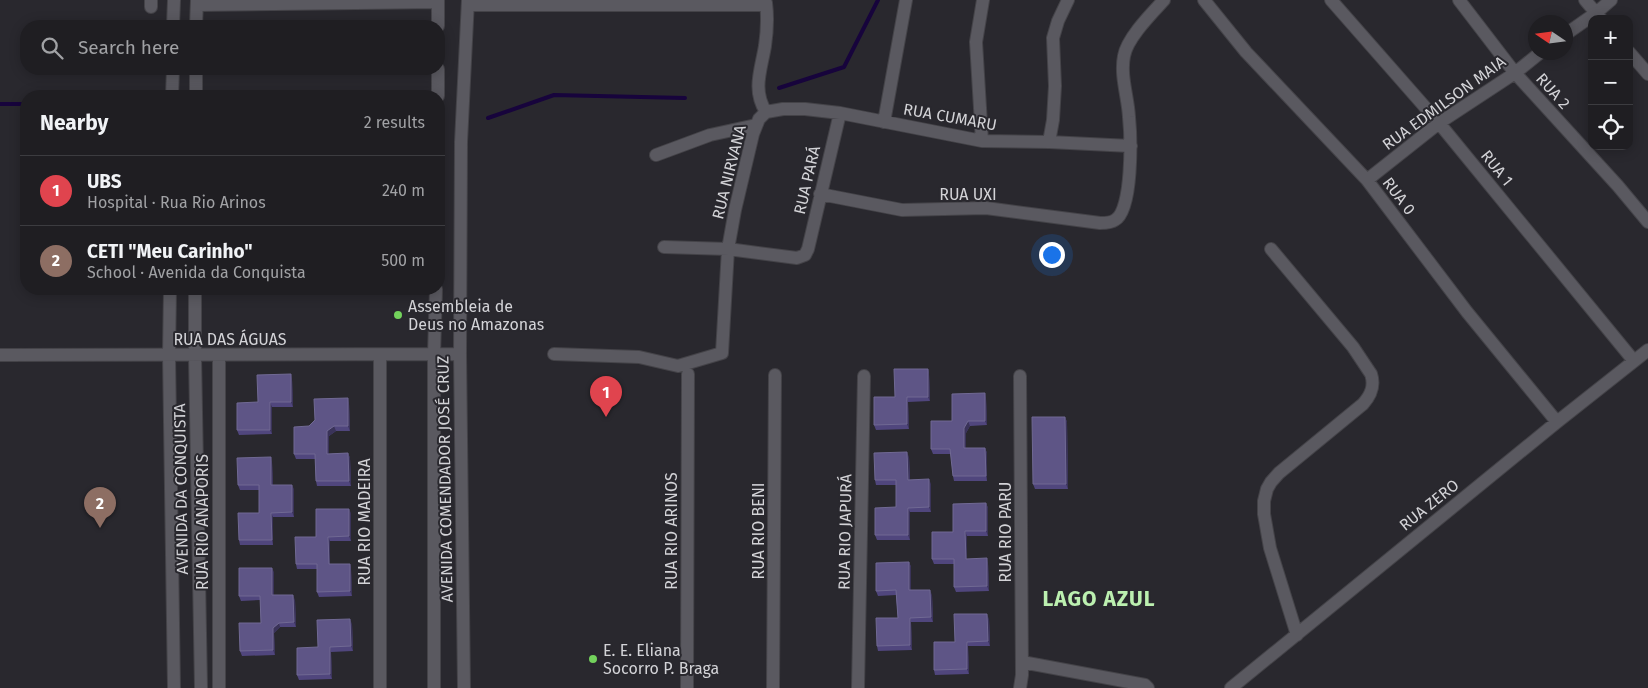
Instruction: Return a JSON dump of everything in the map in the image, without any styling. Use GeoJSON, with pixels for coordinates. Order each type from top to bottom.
{"type":"FeatureCollection","features":[{"type":"Feature","properties":{"kind":"street"},"geometry":{"type":"LineString","coordinates":[[173,20],[174,0]]}},
{"type":"Feature","properties":{"kind":"street"},"geometry":{"type":"LineString","coordinates":[[884,122],[906,0]]}},
{"type":"Feature","properties":{"kind":"street"},"geometry":{"type":"LineString","coordinates":[[982,141],[976,42],[983,0]]}},
{"type":"Feature","properties":{"kind":"street"},"geometry":{"type":"LineString","coordinates":[[1049,142],[1056,86],[1053,38],[1058,20],[1068,0]]}},
{"type":"Feature","properties":{"kind":"street"},"geometry":{"type":"LineString","coordinates":[[1131,146],[1130,116],[1123,74],[1124,54],[1138,29],[1164,0]]}},
{"type":"Feature","properties":{"kind":"street","name":"RUA 0"},"geometry":{"type":"LineString","coordinates":[[1204,0],[1246,52],[1367,180],[1467,312],[1556,422]]}},
{"type":"Feature","properties":{"kind":"street","name":"RUA 1"},"geometry":{"type":"LineString","coordinates":[[1331,0],[1642,358]]}},
{"type":"Feature","properties":{"kind":"street","name":"RUA 2"},"geometry":{"type":"LineString","coordinates":[[1459,0],[1515,73],[1618,186],[1648,222]]}},
{"type":"Feature","properties":{"kind":"street"},"geometry":{"type":"LineString","coordinates":[[1585,0],[1597,15]]}},
{"type":"Feature","properties":{"kind":"street"},"geometry":{"type":"LineString","coordinates":[[1599,15],[1611,0]]}},
{"type":"Feature","properties":{"kind":"street"},"geometry":{"type":"LineString","coordinates":[[196,20],[197,2],[438,1],[438,20]]}},
{"type":"Feature","properties":{"kind":"street"},"geometry":{"type":"LineString","coordinates":[[468,2],[760,5],[766,1]]}},
{"type":"Feature","properties":{"kind":"street","name":"RUA NIRVANA"},"geometry":{"type":"LineString","coordinates":[[554,354],[639,357],[678,366],[722,354],[728,250],[735,210],[747,155],[756,125],[766,112],[759,99],[758,88],[767,27],[766,1]]}},
{"type":"Feature","properties":{"kind":"street","name":"AVENIDA COMENDADOR JOSÉ CRUZ"},"geometry":{"type":"LineString","coordinates":[[464,688],[460,354],[461,142],[468,2]]}},
{"type":"Feature","properties":{"kind":"street"},"geometry":{"type":"LineString","coordinates":[[1573,30],[1588,22]]}},
{"type":"Feature","properties":{"kind":"street"},"geometry":{"type":"LineString","coordinates":[[1633,57],[1648,74]]}},
{"type":"Feature","properties":{"kind":"street","name":"RUA EDMILSON MAIA"},"geometry":{"type":"LineString","coordinates":[[1367,180],[1439,123],[1515,73],[1531,60]]}},
{"type":"Feature","properties":{"kind":"street"},"geometry":{"type":"LineString","coordinates":[[172,90],[173,75]]}},
{"type":"Feature","properties":{"kind":"street"},"geometry":{"type":"LineString","coordinates":[[196,75],[196,90]]}},
{"type":"Feature","properties":{"kind":"street"},"geometry":{"type":"LineString","coordinates":[[438,75],[438,90]]}},
{"type":"Feature","properties":{"kind":"street","name":"RUA CUMARU"},"geometry":{"type":"LineString","coordinates":[[766,112],[783,109],[805,109],[840,112],[982,141],[1131,146]]}},
{"type":"Feature","properties":{"kind":"street","name":"RUA PARÁ"},"geometry":{"type":"LineString","coordinates":[[728,250],[797,258],[805,255],[840,112]]}},
{"type":"Feature","properties":{"kind":"street"},"geometry":{"type":"LineString","coordinates":[[656,155],[710,135],[756,125]]}},
{"type":"Feature","properties":{"kind":"street","name":"RUA UXI"},"geometry":{"type":"LineString","coordinates":[[820,194],[902,210],[986,208],[1100,223],[1115,220],[1122,214],[1128,193],[1131,146]]}},
{"type":"Feature","properties":{"kind":"street"},"geometry":{"type":"LineString","coordinates":[[664,248],[728,250]]}},
{"type":"Feature","properties":{"kind":"street"},"geometry":{"type":"LineString","coordinates":[[1272,249],[1353,347],[1371,374],[1372,380],[1372,390],[1363,404],[1279,473],[1267,489],[1264,501],[1266,529],[1297,635]]}},
{"type":"Feature","properties":{"kind":"street","name":"AVENIDA DA CONQUISTA"},"geometry":{"type":"LineString","coordinates":[[170,295],[169,355],[174,688]]}},
{"type":"Feature","properties":{"kind":"street","name":"AVENIDA DA CONQUISTA"},"geometry":{"type":"LineString","coordinates":[[195,295],[201,688]]}},
{"type":"Feature","properties":{"kind":"street","name":"AVENIDA COMENDADOR JOSÉ CRUZ"},"geometry":{"type":"LineString","coordinates":[[434,688],[434,355],[436,295]]}},
{"type":"Feature","properties":{"kind":"street","name":"RUA DAS ÁGUAS"},"geometry":{"type":"LineString","coordinates":[[0,356],[460,354]]}},
{"type":"Feature","properties":{"kind":"street","name":"RUA RIO MADEIRA"},"geometry":{"type":"LineString","coordinates":[[380,355],[380,688]]}},
{"type":"Feature","properties":{"kind":"street","name":"RUA RIO ANAPORIS"},"geometry":{"type":"LineString","coordinates":[[219,356],[219,688]]}},
{"type":"Feature","properties":{"kind":"street","name":"RUA ZERO"},"geometry":{"type":"LineString","coordinates":[[1232,688],[1556,422],[1642,358]]}},
{"type":"Feature","properties":{"kind":"street","name":"RUA RIO ARINOS"},"geometry":{"type":"LineString","coordinates":[[687,688],[688,374]]}},
{"type":"Feature","properties":{"kind":"street","name":"RUA RIO BENI"},"geometry":{"type":"LineString","coordinates":[[773,688],[775,375]]}},
{"type":"Feature","properties":{"kind":"street","name":"RUA RIO JAPURÁ"},"geometry":{"type":"LineString","coordinates":[[858,688],[864,376]]}},
{"type":"Feature","properties":{"kind":"street","name":"RUA RIO PARU"},"geometry":{"type":"LineString","coordinates":[[1020,376],[1022,662],[1020,688]]}},
{"type":"Feature","properties":{"kind":"street"},"geometry":{"type":"LineString","coordinates":[[1022,662],[1144,685],[1148,688]]}},
{"type":"Feature","properties":{"kind":"building"},"geometry":{"type":"Polygon","coordinates":[[[894,369],[928,369],[928,397],[907,397],[907,424],[874,425],[874,397],[895,397],[894,369]]]}},
{"type":"Feature","properties":{"kind":"building"},"geometry":{"type":"Polygon","coordinates":[[[291,374],[291,402],[270,402],[270,430],[237,430],[237,403],[258,402],[257,375],[291,374]]]}},
{"type":"Feature","properties":{"kind":"building"},"geometry":{"type":"Polygon","coordinates":[[[985,393],[985,421],[968,421],[964,428],[964,448],[985,448],[986,476],[953,476],[950,449],[931,449],[931,421],[952,421],[952,394],[985,393]]]}},
{"type":"Feature","properties":{"kind":"building"},"geometry":{"type":"Polygon","coordinates":[[[348,398],[348,426],[334,426],[327,431],[327,454],[348,453],[349,481],[316,481],[315,454],[294,454],[294,427],[309,426],[315,420],[314,399],[348,398]]]}},
{"type":"Feature","properties":{"kind":"building"},"geometry":{"type":"Polygon","coordinates":[[[1032,417],[1065,417],[1066,484],[1033,484],[1032,417]]]}},
{"type":"Feature","properties":{"kind":"building"},"geometry":{"type":"Polygon","coordinates":[[[907,452],[908,480],[929,479],[929,507],[908,508],[908,535],[875,535],[875,508],[896,507],[896,480],[875,480],[874,453],[907,452]]]}},
{"type":"Feature","properties":{"kind":"building"},"geometry":{"type":"Polygon","coordinates":[[[271,457],[271,485],[292,485],[292,512],[271,513],[272,540],[239,540],[238,513],[259,513],[259,485],[238,485],[237,458],[271,457]]]}},
{"type":"Feature","properties":{"kind":"building"},"geometry":{"type":"Polygon","coordinates":[[[986,503],[986,531],[965,531],[966,559],[987,558],[987,586],[954,587],[954,559],[932,559],[932,532],[953,532],[953,504],[986,503]]]}},
{"type":"Feature","properties":{"kind":"building"},"geometry":{"type":"Polygon","coordinates":[[[316,509],[349,509],[349,536],[328,537],[329,564],[350,564],[350,591],[317,592],[317,564],[296,564],[295,537],[316,537],[316,509]]]}},
{"type":"Feature","properties":{"kind":"building"},"geometry":{"type":"Polygon","coordinates":[[[909,562],[909,590],[930,590],[931,617],[910,618],[910,645],[877,646],[876,618],[898,618],[896,590],[876,591],[876,563],[909,562]]]}},
{"type":"Feature","properties":{"kind":"building"},"geometry":{"type":"Polygon","coordinates":[[[239,568],[272,568],[272,595],[293,595],[294,622],[279,623],[273,628],[273,650],[240,651],[239,623],[261,623],[260,596],[239,596],[239,568]]]}},
{"type":"Feature","properties":{"kind":"building"},"geometry":{"type":"Polygon","coordinates":[[[954,614],[987,614],[988,641],[967,642],[967,669],[934,670],[934,642],[955,642],[954,614]]]}},
{"type":"Feature","properties":{"kind":"building"},"geometry":{"type":"Polygon","coordinates":[[[350,619],[351,646],[330,647],[330,674],[297,675],[297,648],[318,647],[317,620],[350,619]]]}},
{"type":"Feature","properties":{"kind":"waterway"},"geometry":{"type":"LineString","coordinates":[[779,88],[844,67],[878,0]]}},
{"type":"Feature","properties":{"kind":"waterway"},"geometry":{"type":"LineString","coordinates":[[488,118],[554,95],[685,98]]}},
{"type":"Feature","properties":{"kind":"waterway"},"geometry":{"type":"LineString","coordinates":[[0,104],[20,104]]}},
{"type":"Feature","properties":{"kind":"place","name":"Assembleia de Deus no Amazonas"},"geometry":{"type":"Point","coordinates":[398,315]}},
{"type":"Feature","properties":{"kind":"place","name":"UBS"},"geometry":{"type":"Point","coordinates":[606,417]}},
{"type":"Feature","properties":{"kind":"place","name":"CETI \"Meu Carinho\""},"geometry":{"type":"Point","coordinates":[100,528]}},
{"type":"Feature","properties":{"kind":"place","name":"E. E. Eliana Socorro P. Braga"},"geometry":{"type":"Point","coordinates":[593,659]}},
{"type":"Feature","properties":{"kind":"district","name":"LAGO AZUL"},"geometry":{"type":"Point","coordinates":[1099,599]}}]}
